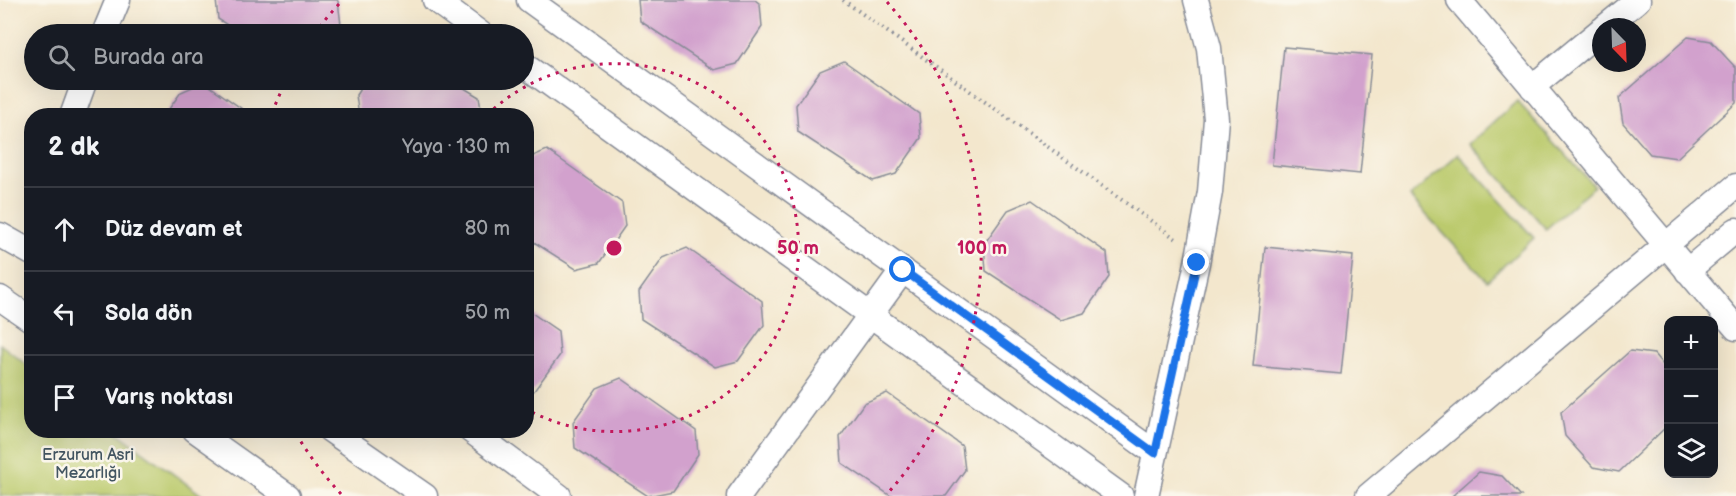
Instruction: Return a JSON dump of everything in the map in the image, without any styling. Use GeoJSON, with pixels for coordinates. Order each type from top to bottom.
{"type":"FeatureCollection","features":[{"type":"Feature","properties":{"kind":"street"},"geometry":{"type":"LineString","coordinates":[[108,24],[118,0]]}},
{"type":"Feature","properties":{"kind":"street"},"geometry":{"type":"LineString","coordinates":[[435,0],[468,24]]}},
{"type":"Feature","properties":{"kind":"street"},"geometry":{"type":"LineString","coordinates":[[529,0],[1155,453]]}},
{"type":"Feature","properties":{"kind":"street"},"geometry":{"type":"LineString","coordinates":[[1146,496],[1199,255],[1210,192],[1216,119],[1209,48],[1196,0]]}},
{"type":"Feature","properties":{"kind":"street"},"geometry":{"type":"LineString","coordinates":[[1459,0],[1736,328]]}},
{"type":"Feature","properties":{"kind":"street"},"geometry":{"type":"LineString","coordinates":[[1616,18],[1638,0]]}},
{"type":"Feature","properties":{"kind":"street"},"geometry":{"type":"LineString","coordinates":[[1532,87],[1592,37]]}},
{"type":"Feature","properties":{"kind":"street"},"geometry":{"type":"LineString","coordinates":[[534,72],[1121,496]]}},
{"type":"Feature","properties":{"kind":"street"},"geometry":{"type":"LineString","coordinates":[[75,108],[82,90]]}},
{"type":"Feature","properties":{"kind":"street"},"geometry":{"type":"LineString","coordinates":[[1368,496],[1736,186]]}},
{"type":"Feature","properties":{"kind":"street"},"geometry":{"type":"LineString","coordinates":[[1687,271],[1736,230]]}},
{"type":"Feature","properties":{"kind":"street"},"geometry":{"type":"LineString","coordinates":[[0,234],[24,248]]}},
{"type":"Feature","properties":{"kind":"street"},"geometry":{"type":"LineString","coordinates":[[739,496],[903,270]]}},
{"type":"Feature","properties":{"kind":"street"},"geometry":{"type":"LineString","coordinates":[[0,298],[24,314]]}},
{"type":"Feature","properties":{"kind":"street"},"geometry":{"type":"LineString","coordinates":[[206,438],[288,496]]}},
{"type":"Feature","properties":{"kind":"street"},"geometry":{"type":"LineString","coordinates":[[342,438],[425,496]]}},
{"type":"Feature","properties":{"kind":"street"},"geometry":{"type":"LineString","coordinates":[[481,438],[559,496]]}},
{"type":"Feature","properties":{"kind":"path"},"geometry":{"type":"LineString","coordinates":[[843,0],[1199,255]]}},
{"type":"Feature","properties":{"kind":"green space"},"geometry":{"type":"Polygon","coordinates":[[[1517,101],[1594,186],[1546,229],[1470,144],[1517,101]]]}},
{"type":"Feature","properties":{"kind":"green space"},"geometry":{"type":"Polygon","coordinates":[[[1458,154],[1534,238],[1487,281],[1410,197],[1458,154]]]}},
{"type":"Feature","properties":{"kind":"green space","name":"Erzurum Asri Mezarlığı"},"geometry":{"type":"Polygon","coordinates":[[[0,344],[24,363],[24,438],[124,438],[203,496],[0,496],[0,344]]]}},
{"type":"Feature","properties":{"kind":"building"},"geometry":{"type":"Polygon","coordinates":[[[216,0],[337,0],[341,24],[226,24],[218,19],[216,0]]]}},
{"type":"Feature","properties":{"kind":"building"},"geometry":{"type":"Polygon","coordinates":[[[638,0],[755,0],[760,4],[762,27],[737,64],[714,70],[640,21],[638,0]]]}},
{"type":"Feature","properties":{"kind":"building"},"geometry":{"type":"Polygon","coordinates":[[[1688,37],[1711,41],[1736,68],[1736,103],[1677,158],[1650,154],[1623,123],[1619,98],[1688,37]]]}},
{"type":"Feature","properties":{"kind":"building"},"geometry":{"type":"Polygon","coordinates":[[[1284,47],[1372,55],[1360,174],[1272,165],[1284,47]]]}},
{"type":"Feature","properties":{"kind":"building"},"geometry":{"type":"Polygon","coordinates":[[[844,61],[919,114],[921,138],[896,174],[873,181],[798,132],[796,105],[820,71],[844,61]]]}},
{"type":"Feature","properties":{"kind":"building"},"geometry":{"type":"Polygon","coordinates":[[[215,90],[241,108],[170,108],[181,92],[215,90]]]}},
{"type":"Feature","properties":{"kind":"building"},"geometry":{"type":"Polygon","coordinates":[[[359,90],[467,90],[479,97],[481,108],[358,108],[356,95],[359,90]]]}},
{"type":"Feature","properties":{"kind":"building"},"geometry":{"type":"Polygon","coordinates":[[[547,150],[622,203],[625,226],[599,263],[576,269],[534,242],[534,156],[547,150]]]}},
{"type":"Feature","properties":{"kind":"building"},"geometry":{"type":"Polygon","coordinates":[[[1032,200],[1107,253],[1109,277],[1084,313],[1061,320],[986,271],[984,244],[1008,210],[1032,200]]]}},
{"type":"Feature","properties":{"kind":"building"},"geometry":{"type":"Polygon","coordinates":[[[1265,247],[1353,256],[1341,374],[1253,366],[1265,247]]]}},
{"type":"Feature","properties":{"kind":"building"},"geometry":{"type":"Polygon","coordinates":[[[687,248],[762,301],[764,325],[738,361],[715,367],[641,319],[639,292],[663,258],[687,248]]]}},
{"type":"Feature","properties":{"kind":"building"},"geometry":{"type":"Polygon","coordinates":[[[534,314],[558,331],[560,355],[534,391],[534,314]]]}},
{"type":"Feature","properties":{"kind":"building"},"geometry":{"type":"Polygon","coordinates":[[[1630,351],[1654,354],[1664,366],[1664,429],[1619,472],[1593,467],[1565,436],[1561,412],[1630,351]]]}},
{"type":"Feature","properties":{"kind":"building"},"geometry":{"type":"Polygon","coordinates":[[[621,378],[696,431],[698,454],[673,491],[648,496],[575,448],[573,422],[597,388],[621,378]]]}},
{"type":"Feature","properties":{"kind":"building"},"geometry":{"type":"Polygon","coordinates":[[[887,393],[962,446],[965,470],[946,496],[891,496],[842,463],[840,437],[864,403],[887,393]]]}},
{"type":"Feature","properties":{"kind":"building"},"geometry":{"type":"Polygon","coordinates":[[[1479,472],[1502,476],[1521,496],[1452,496],[1479,472]]]}},
{"type":"Feature","properties":{"kind":"route"},"geometry":{"type":"LineString","coordinates":[[903,270],[1155,453],[1197,263]]}}]}
